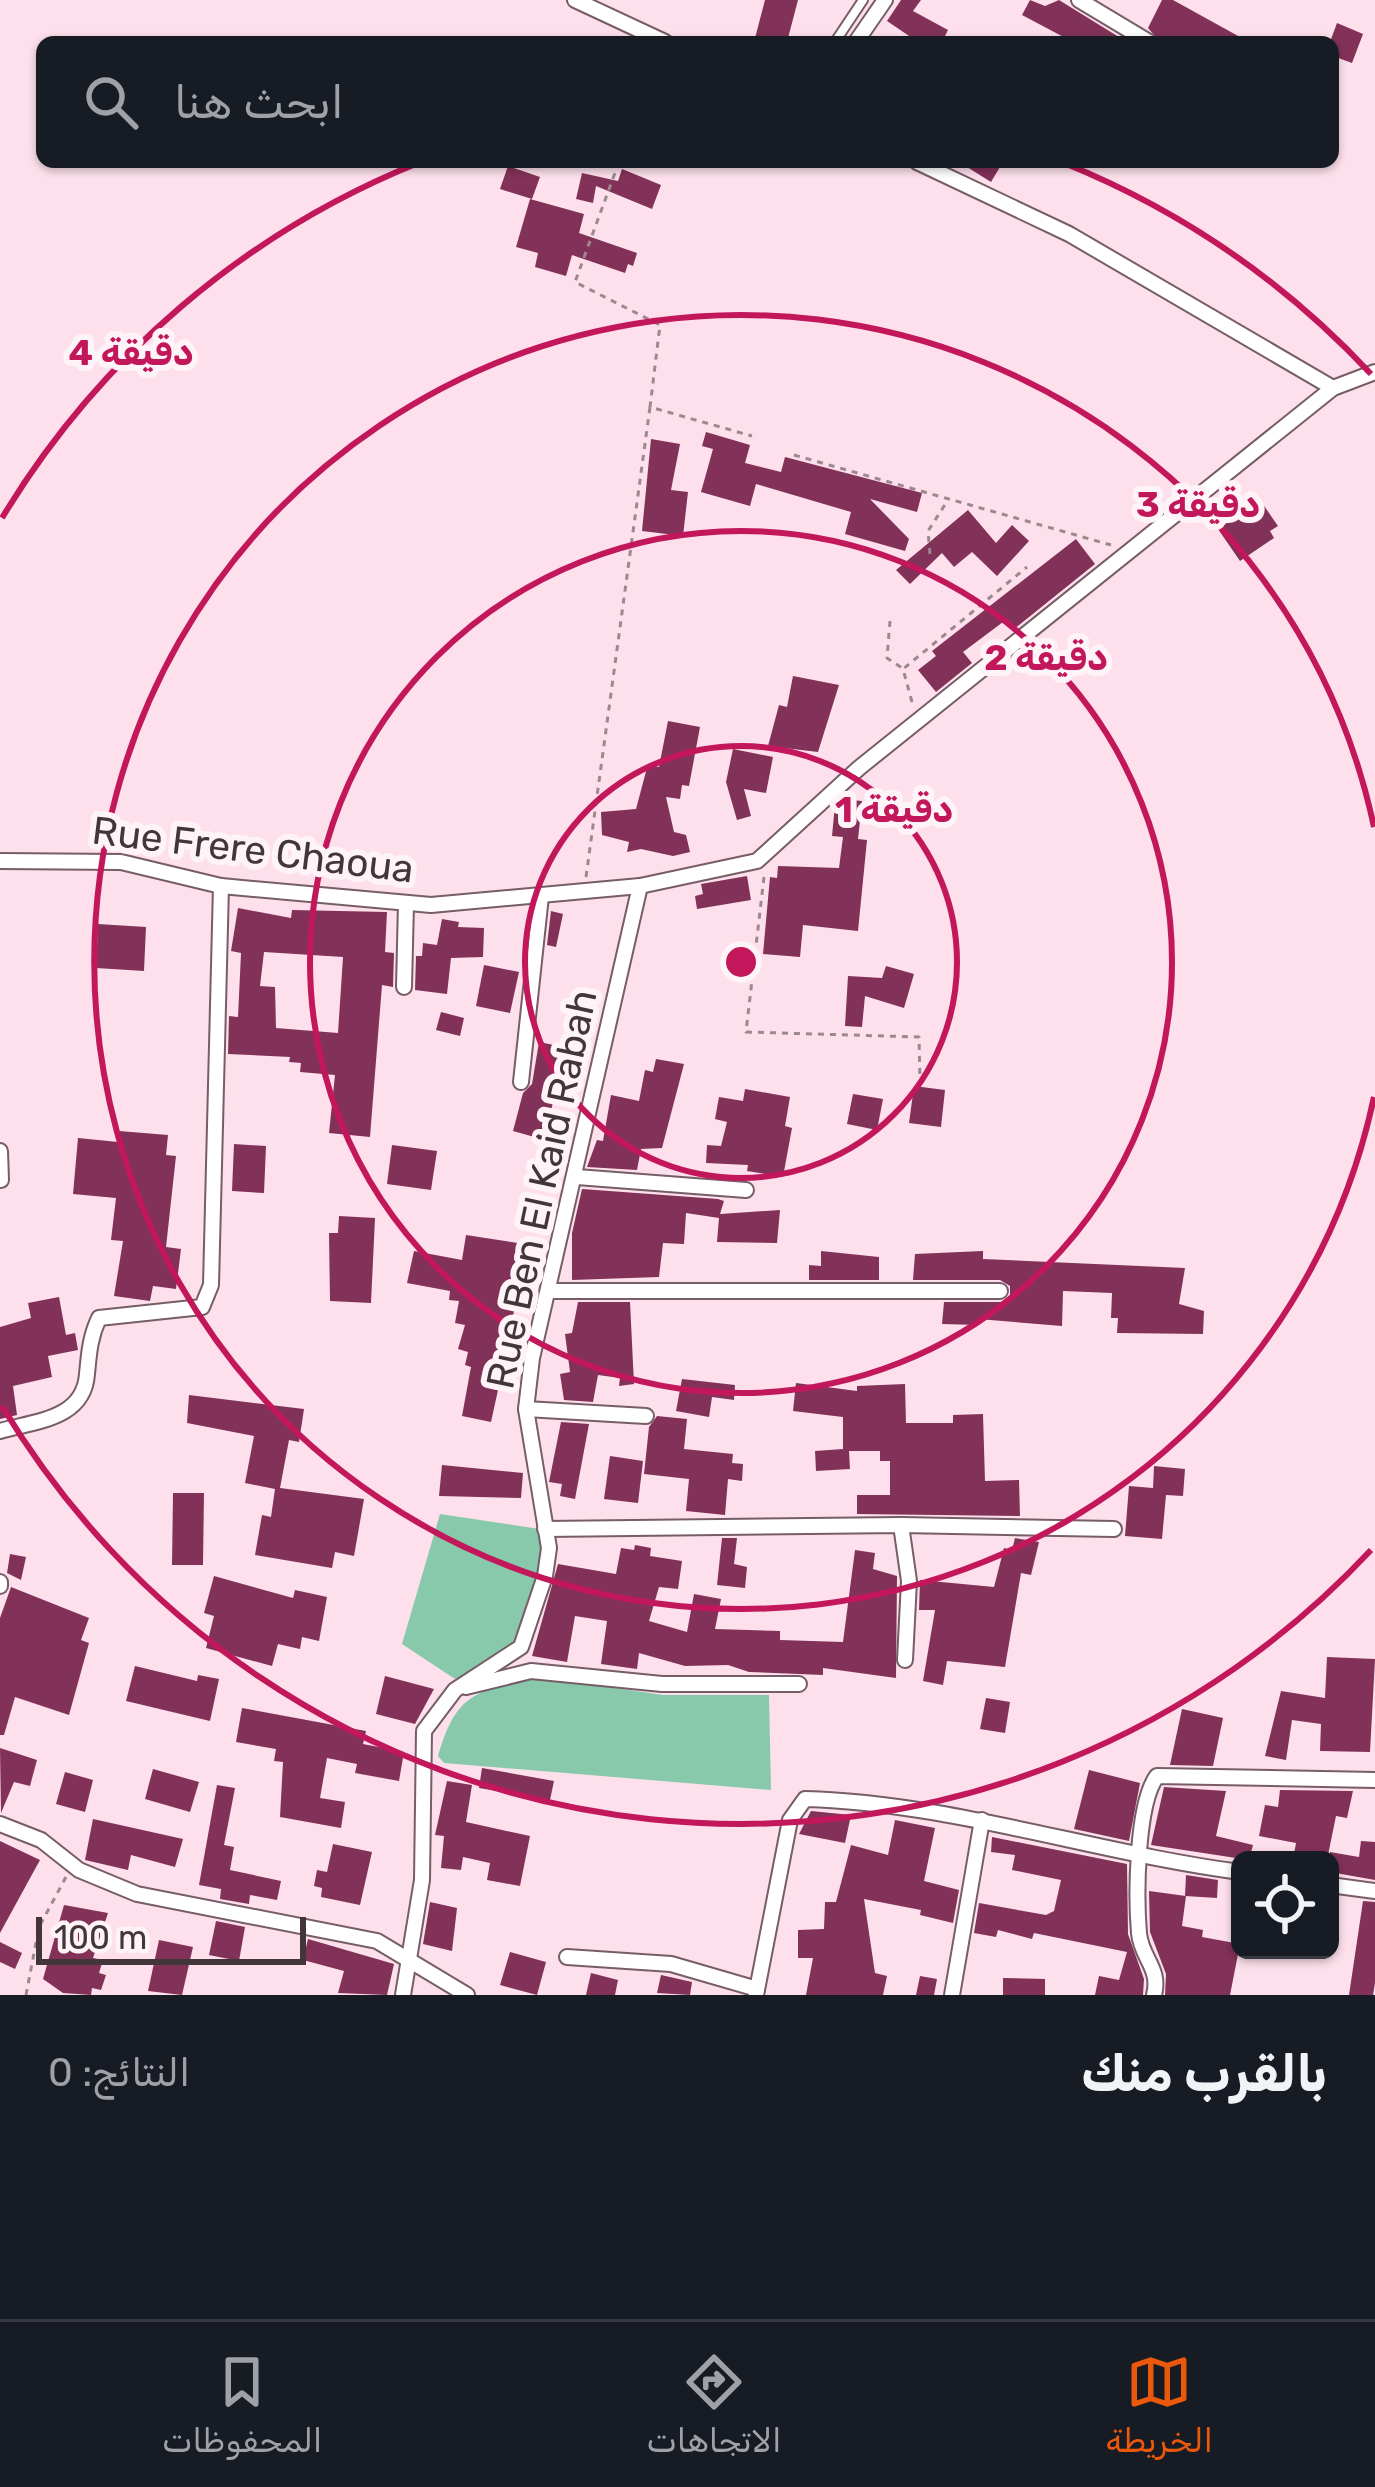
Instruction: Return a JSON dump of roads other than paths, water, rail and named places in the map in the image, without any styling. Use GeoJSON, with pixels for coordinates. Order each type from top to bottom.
{"type":"FeatureCollection","features":[{"type":"Feature","properties":{"kind":"street"},"geometry":{"type":"LineString","coordinates":[[575,0],[652,36]]}},
{"type":"Feature","properties":{"kind":"street"},"geometry":{"type":"LineString","coordinates":[[860,36],[885,0]]}},
{"type":"Feature","properties":{"kind":"street"},"geometry":{"type":"LineString","coordinates":[[1079,0],[1139,36]]}},
{"type":"Feature","properties":{"kind":"street"},"geometry":{"type":"LineString","coordinates":[[930,168],[1069,234],[1334,388]]}},
{"type":"Feature","properties":{"kind":"street","name":"Rue Frere Chaoua"},"geometry":{"type":"LineString","coordinates":[[0,861],[121,862],[221,886],[406,903],[541,896],[714,874],[767,852],[918,721],[1334,388],[1375,372]]}},
{"type":"Feature","properties":{"kind":"street"},"geometry":{"type":"LineString","coordinates":[[0,1431],[70,1411],[86,1389],[91,1335],[99,1318],[202,1307],[211,1285],[221,886]]}},
{"type":"Feature","properties":{"kind":"street","name":"Rue Ben El Kaid Rabah"},"geometry":{"type":"LineString","coordinates":[[403,1995],[422,1880],[424,1731],[455,1690],[520,1647],[545,1576],[545,1529],[526,1409],[548,1291],[640,886]]}},
{"type":"Feature","properties":{"kind":"street"},"geometry":{"type":"LineString","coordinates":[[521,1082],[541,896]]}},
{"type":"Feature","properties":{"kind":"street"},"geometry":{"type":"LineString","coordinates":[[404,987],[406,903]]}},
{"type":"Feature","properties":{"kind":"street"},"geometry":{"type":"LineString","coordinates":[[0,1151],[1,1180]]}},
{"type":"Feature","properties":{"kind":"street"},"geometry":{"type":"LineString","coordinates":[[577,1177],[746,1190]]}},
{"type":"Feature","properties":{"kind":"street"},"geometry":{"type":"LineString","coordinates":[[548,1291],[1000,1291]]}},
{"type":"Feature","properties":{"kind":"street"},"geometry":{"type":"LineString","coordinates":[[526,1409],[646,1416]]}},
{"type":"Feature","properties":{"kind":"street"},"geometry":{"type":"LineString","coordinates":[[545,1529],[901,1525],[1114,1529]]}},
{"type":"Feature","properties":{"kind":"street"},"geometry":{"type":"LineString","coordinates":[[901,1525],[909,1581],[905,1660]]}},
{"type":"Feature","properties":{"kind":"street"},"geometry":{"type":"LineString","coordinates":[[455,1690],[531,1672],[662,1684],[799,1684]]}},
{"type":"Feature","properties":{"kind":"street"},"geometry":{"type":"LineString","coordinates":[[1154,1995],[1155,1967],[1139,1938],[1140,1859],[1157,1776],[1375,1780]]}},
{"type":"Feature","properties":{"kind":"street"},"geometry":{"type":"LineString","coordinates":[[567,1957],[671,1964],[756,1992],[790,1820],[806,1799],[982,1820],[1140,1859],[1231,1871]]}},
{"type":"Feature","properties":{"kind":"street"},"geometry":{"type":"LineString","coordinates":[[952,1995],[982,1820]]}},
{"type":"Feature","properties":{"kind":"street"},"geometry":{"type":"LineString","coordinates":[[0,1824],[41,1840],[73,1865],[137,1894],[338,1930],[410,1958],[467,1995]]}},
{"type":"Feature","properties":{"kind":"street"},"geometry":{"type":"LineString","coordinates":[[1339,1886],[1375,1891]]}},
{"type":"Feature","properties":{"kind":"lane"},"geometry":{"type":"LineString","coordinates":[[839,36],[863,0]]}}]}
